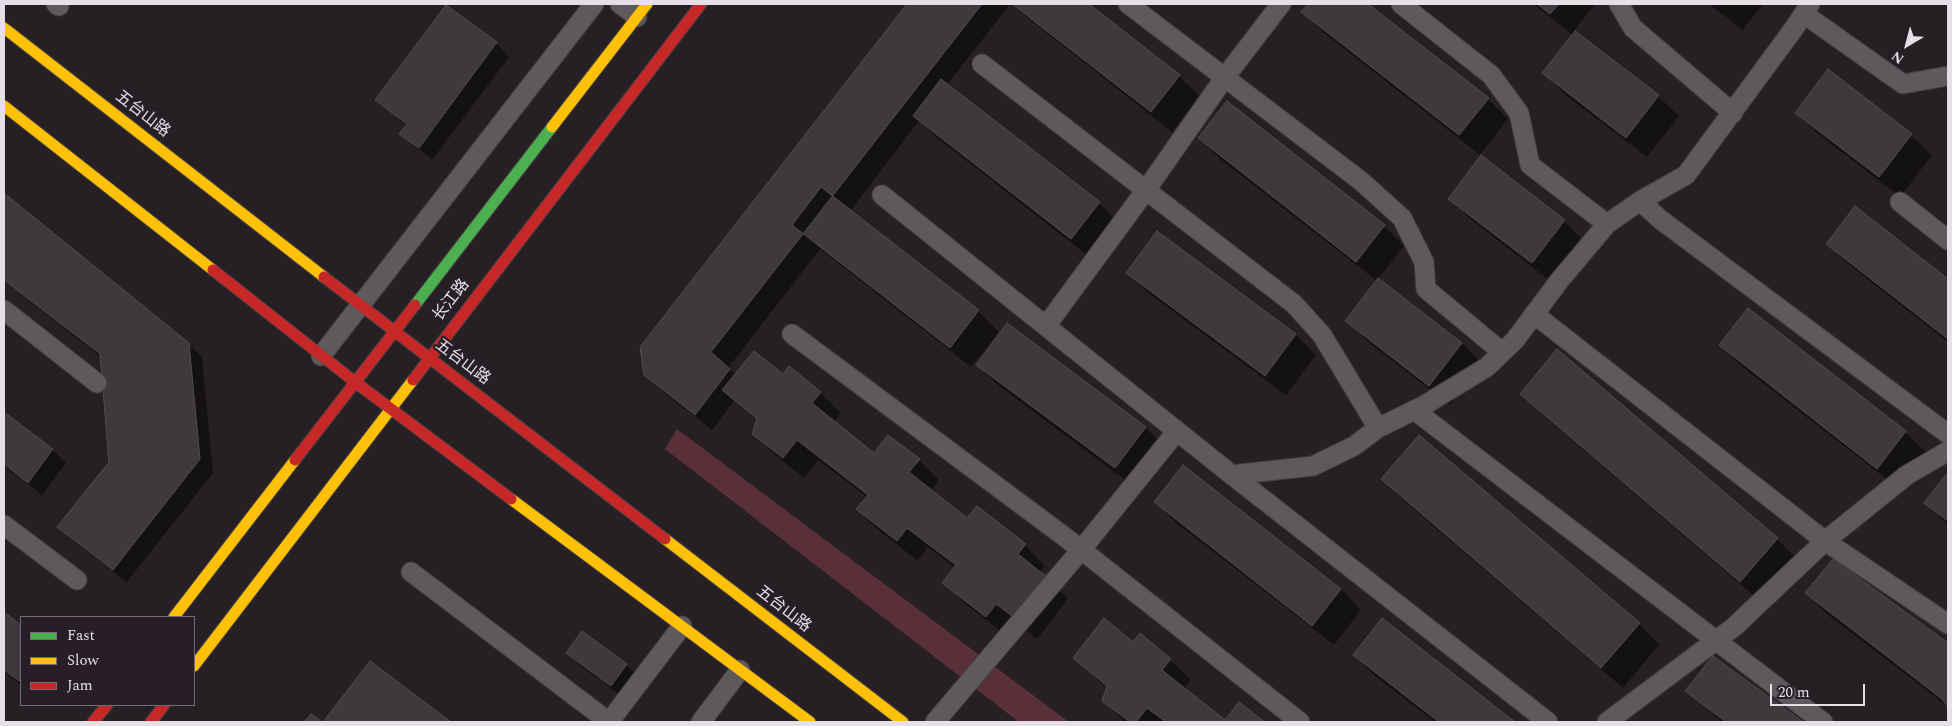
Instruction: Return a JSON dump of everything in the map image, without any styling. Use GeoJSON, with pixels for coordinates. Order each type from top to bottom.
{"type":"FeatureCollection","features":[{"type":"Feature","properties":{"kind":"main road","name":"长江路"},"geometry":{"type":"LineString","coordinates":[[195,665],[701,4]]}},
{"type":"Feature","properties":{"kind":"main road","name":"长江路"},"geometry":{"type":"LineString","coordinates":[[175,616],[642,10]]}},
{"type":"Feature","properties":{"kind":"main road","name":"五台山路"},"geometry":{"type":"LineString","coordinates":[[4,28],[393,332],[903,722]]}},
{"type":"Feature","properties":{"kind":"main road"},"geometry":{"type":"LineString","coordinates":[[4,106],[354,382],[810,722]]}},
{"type":"Feature","properties":{"kind":"main road"},"geometry":{"type":"LineString","coordinates":[[93,722],[106,706]]}},
{"type":"Feature","properties":{"kind":"main road"},"geometry":{"type":"LineString","coordinates":[[151,722],[163,706]]}},
{"type":"Feature","properties":{"kind":"lane"},"geometry":{"type":"LineString","coordinates":[[322,356],[594,4]]}},
{"type":"Feature","properties":{"kind":"lane"},"geometry":{"type":"LineString","coordinates":[[620,4],[642,10]]}},
{"type":"Feature","properties":{"kind":"lane"},"geometry":{"type":"LineString","coordinates":[[1128,4],[1361,180],[1402,218],[1424,262],[1426,289],[1502,352]]}},
{"type":"Feature","properties":{"kind":"lane"},"geometry":{"type":"LineString","coordinates":[[1046,326],[1146,190],[1225,77],[1282,4]]}},
{"type":"Feature","properties":{"kind":"lane"},"geometry":{"type":"LineString","coordinates":[[1401,4],[1490,75],[1519,113],[1530,165],[1607,224]]}},
{"type":"Feature","properties":{"kind":"lane"},"geometry":{"type":"LineString","coordinates":[[1618,4],[1633,28],[1733,113]]}},
{"type":"Feature","properties":{"kind":"lane"},"geometry":{"type":"LineString","coordinates":[[1232,475],[1313,466],[1354,446],[1378,428],[1414,410],[1487,367],[1534,314],[1607,224],[1640,201],[1686,175],[1807,9],[1903,84],[1948,76]]}},
{"type":"Feature","properties":{"kind":"lane"},"geometry":{"type":"LineString","coordinates":[[982,64],[1294,304],[1322,335],[1378,428]]}},
{"type":"Feature","properties":{"kind":"lane"},"geometry":{"type":"LineString","coordinates":[[882,195],[1232,475],[1548,722]]}},
{"type":"Feature","properties":{"kind":"lane"},"geometry":{"type":"LineString","coordinates":[[1640,201],[1661,220],[1948,434]]}},
{"type":"Feature","properties":{"kind":"lane"},"geometry":{"type":"LineString","coordinates":[[1900,202],[1948,240]]}},
{"type":"Feature","properties":{"kind":"lane"},"geometry":{"type":"LineString","coordinates":[[4,310],[97,383]]}},
{"type":"Feature","properties":{"kind":"lane"},"geometry":{"type":"LineString","coordinates":[[1534,314],[1825,541],[1948,624]]}},
{"type":"Feature","properties":{"kind":"lane"},"geometry":{"type":"LineString","coordinates":[[792,334],[1081,550],[1300,722]]}},
{"type":"Feature","properties":{"kind":"lane"},"geometry":{"type":"LineString","coordinates":[[1414,410],[1823,722]]}},
{"type":"Feature","properties":{"kind":"lane"},"geometry":{"type":"LineString","coordinates":[[935,722],[1081,550],[1177,431]]}},
{"type":"Feature","properties":{"kind":"lane"},"geometry":{"type":"LineString","coordinates":[[1607,722],[1734,627],[1825,541],[1907,475],[1948,451]]}},
{"type":"Feature","properties":{"kind":"lane"},"geometry":{"type":"LineString","coordinates":[[4,525],[77,580]]}},
{"type":"Feature","properties":{"kind":"lane"},"geometry":{"type":"LineString","coordinates":[[411,572],[609,722],[682,626]]}},
{"type":"Feature","properties":{"kind":"lane"},"geometry":{"type":"LineString","coordinates":[[701,722],[740,670]]}},
{"type":"Feature","properties":{"kind":"shaded area"},"geometry":{"type":"Polygon","coordinates":[[[677,429],[1069,722],[1019,722],[665,449],[677,429]]]}},
{"type":"Feature","properties":{"kind":"building"},"geometry":{"type":"Polygon","coordinates":[[[907,4],[982,4],[711,352],[730,369],[695,415],[644,375],[640,347],[907,4]]]}},
{"type":"Feature","properties":{"kind":"building"},"geometry":{"type":"Polygon","coordinates":[[[1012,4],[1089,4],[1180,75],[1151,112],[1012,4]]]}},
{"type":"Feature","properties":{"kind":"building"},"geometry":{"type":"Polygon","coordinates":[[[1308,4],[1368,4],[1489,98],[1459,135],[1301,12],[1308,4]]]}},
{"type":"Feature","properties":{"kind":"building"},"geometry":{"type":"Polygon","coordinates":[[[1537,4],[1559,4],[1550,14],[1537,4]]]}},
{"type":"Feature","properties":{"kind":"building"},"geometry":{"type":"Polygon","coordinates":[[[446,5],[497,42],[419,148],[399,134],[407,124],[375,100],[446,5]]]}},
{"type":"Feature","properties":{"kind":"building"},"geometry":{"type":"Polygon","coordinates":[[[1575,31],[1659,95],[1626,138],[1542,73],[1575,31]]]}},
{"type":"Feature","properties":{"kind":"building"},"geometry":{"type":"Polygon","coordinates":[[[1828,69],[1912,134],[1879,177],[1795,113],[1828,69]]]}},
{"type":"Feature","properties":{"kind":"building"},"geometry":{"type":"Polygon","coordinates":[[[941,79],[1100,202],[1071,239],[913,116],[941,79]]]}},
{"type":"Feature","properties":{"kind":"building"},"geometry":{"type":"Polygon","coordinates":[[[1227,101],[1385,225],[1356,262],[1198,138],[1227,101]]]}},
{"type":"Feature","properties":{"kind":"building"},"geometry":{"type":"Polygon","coordinates":[[[1481,155],[1565,220],[1532,263],[1448,199],[1481,155]]]}},
{"type":"Feature","properties":{"kind":"building"},"geometry":{"type":"Polygon","coordinates":[[[821,187],[979,310],[950,348],[792,225],[821,187]]]}},
{"type":"Feature","properties":{"kind":"building"},"geometry":{"type":"Polygon","coordinates":[[[4,193],[189,343],[200,459],[113,570],[57,527],[109,462],[100,354],[4,280],[4,193]]]}},
{"type":"Feature","properties":{"kind":"building"},"geometry":{"type":"Polygon","coordinates":[[[1855,206],[1948,279],[1948,339],[1826,244],[1855,206]]]}},
{"type":"Feature","properties":{"kind":"building"},"geometry":{"type":"Polygon","coordinates":[[[1157,231],[1296,334],[1265,376],[1126,273],[1157,231]]]}},
{"type":"Feature","properties":{"kind":"building"},"geometry":{"type":"Polygon","coordinates":[[[1378,278],[1462,343],[1429,386],[1345,321],[1378,278]]]}},
{"type":"Feature","properties":{"kind":"building"},"geometry":{"type":"Polygon","coordinates":[[[1748,308],[1906,431],[1877,469],[1719,345],[1748,308]]]}},
{"type":"Feature","properties":{"kind":"building"},"geometry":{"type":"Polygon","coordinates":[[[1007,323],[1146,427],[1115,468],[976,365],[1007,323]]]}},
{"type":"Feature","properties":{"kind":"building"},"geometry":{"type":"Polygon","coordinates":[[[1557,349],[1778,538],[1740,582],[1520,394],[1557,349]]]}},
{"type":"Feature","properties":{"kind":"building"},"geometry":{"type":"Polygon","coordinates":[[[754,351],[783,374],[789,366],[821,392],[812,403],[874,453],[888,435],[920,459],[909,472],[967,518],[977,506],[1026,544],[1018,554],[1048,578],[1016,619],[996,604],[986,617],[942,583],[956,565],[907,528],[897,541],[856,509],[868,495],[797,440],[783,458],[752,434],[757,419],[722,390],[754,351]]]}},
{"type":"Feature","properties":{"kind":"building"},"geometry":{"type":"Polygon","coordinates":[[[4,412],[53,449],[28,483],[4,464],[4,412]]]}},
{"type":"Feature","properties":{"kind":"building"},"geometry":{"type":"Polygon","coordinates":[[[1419,435],[1640,623],[1601,668],[1381,479],[1419,435]]]}},
{"type":"Feature","properties":{"kind":"building"},"geometry":{"type":"Polygon","coordinates":[[[1183,465],[1341,589],[1312,626],[1154,502],[1183,465]]]}},
{"type":"Feature","properties":{"kind":"building"},"geometry":{"type":"Polygon","coordinates":[[[1948,472],[1948,521],[1924,503],[1948,472]]]}},
{"type":"Feature","properties":{"kind":"building"},"geometry":{"type":"Polygon","coordinates":[[[1833,559],[1948,643],[1948,707],[1942,699],[1805,593],[1833,559]]]}},
{"type":"Feature","properties":{"kind":"building"},"geometry":{"type":"Polygon","coordinates":[[[4,612],[20,624],[20,680],[19,681],[4,670],[4,612]]]}},
{"type":"Feature","properties":{"kind":"building"},"geometry":{"type":"Polygon","coordinates":[[[1104,618],[1133,642],[1140,633],[1171,659],[1162,670],[1225,720],[1239,702],[1265,722],[1166,722],[1147,708],[1136,722],[1130,722],[1102,701],[1107,686],[1073,658],[1104,618]]]}},
{"type":"Feature","properties":{"kind":"building"},"geometry":{"type":"Polygon","coordinates":[[[1382,618],[1515,722],[1439,722],[1353,655],[1382,618]]]}},
{"type":"Feature","properties":{"kind":"building"},"geometry":{"type":"Polygon","coordinates":[[[582,631],[627,664],[611,686],[566,653],[582,631]]]}},
{"type":"Feature","properties":{"kind":"building"},"geometry":{"type":"Polygon","coordinates":[[[1713,656],[1803,722],[1726,722],[1685,691],[1713,656]]]}},
{"type":"Feature","properties":{"kind":"building"},"geometry":{"type":"Polygon","coordinates":[[[370,661],[451,722],[323,722],[370,661]]]}},
{"type":"Feature","properties":{"kind":"building"},"geometry":{"type":"Polygon","coordinates":[[[311,714],[322,722],[304,722],[311,714]]]}},
{"type":"Feature","properties":{"kind":"traffic: fast"},"geometry":{"type":"LineString","coordinates":[[415,305],[552,127]]}},
{"type":"Feature","properties":{"kind":"traffic: slow"},"geometry":{"type":"LineString","coordinates":[[552,127],[647,4]]}},
{"type":"Feature","properties":{"kind":"traffic: slow"},"geometry":{"type":"LineString","coordinates":[[4,28],[324,277]]}},
{"type":"Feature","properties":{"kind":"traffic: slow"},"geometry":{"type":"LineString","coordinates":[[4,106],[213,270]]}},
{"type":"Feature","properties":{"kind":"traffic: slow"},"geometry":{"type":"LineString","coordinates":[[195,665],[413,380]]}},
{"type":"Feature","properties":{"kind":"traffic: slow"},"geometry":{"type":"LineString","coordinates":[[175,616],[295,460]]}},
{"type":"Feature","properties":{"kind":"traffic: slow"},"geometry":{"type":"LineString","coordinates":[[511,499],[810,722]]}},
{"type":"Feature","properties":{"kind":"traffic: slow"},"geometry":{"type":"LineString","coordinates":[[665,539],[903,722]]}},
{"type":"Feature","properties":{"kind":"traffic: jam"},"geometry":{"type":"LineString","coordinates":[[413,380],[701,4]]}},
{"type":"Feature","properties":{"kind":"traffic: jam"},"geometry":{"type":"LineString","coordinates":[[213,270],[355,382],[511,499]]}},
{"type":"Feature","properties":{"kind":"traffic: jam"},"geometry":{"type":"LineString","coordinates":[[324,277],[665,539]]}},
{"type":"Feature","properties":{"kind":"traffic: jam"},"geometry":{"type":"LineString","coordinates":[[295,460],[415,305]]}},
{"type":"Feature","properties":{"kind":"traffic: jam"},"geometry":{"type":"LineString","coordinates":[[93,722],[106,706]]}},
{"type":"Feature","properties":{"kind":"traffic: jam"},"geometry":{"type":"LineString","coordinates":[[151,722],[163,706]]}}]}
